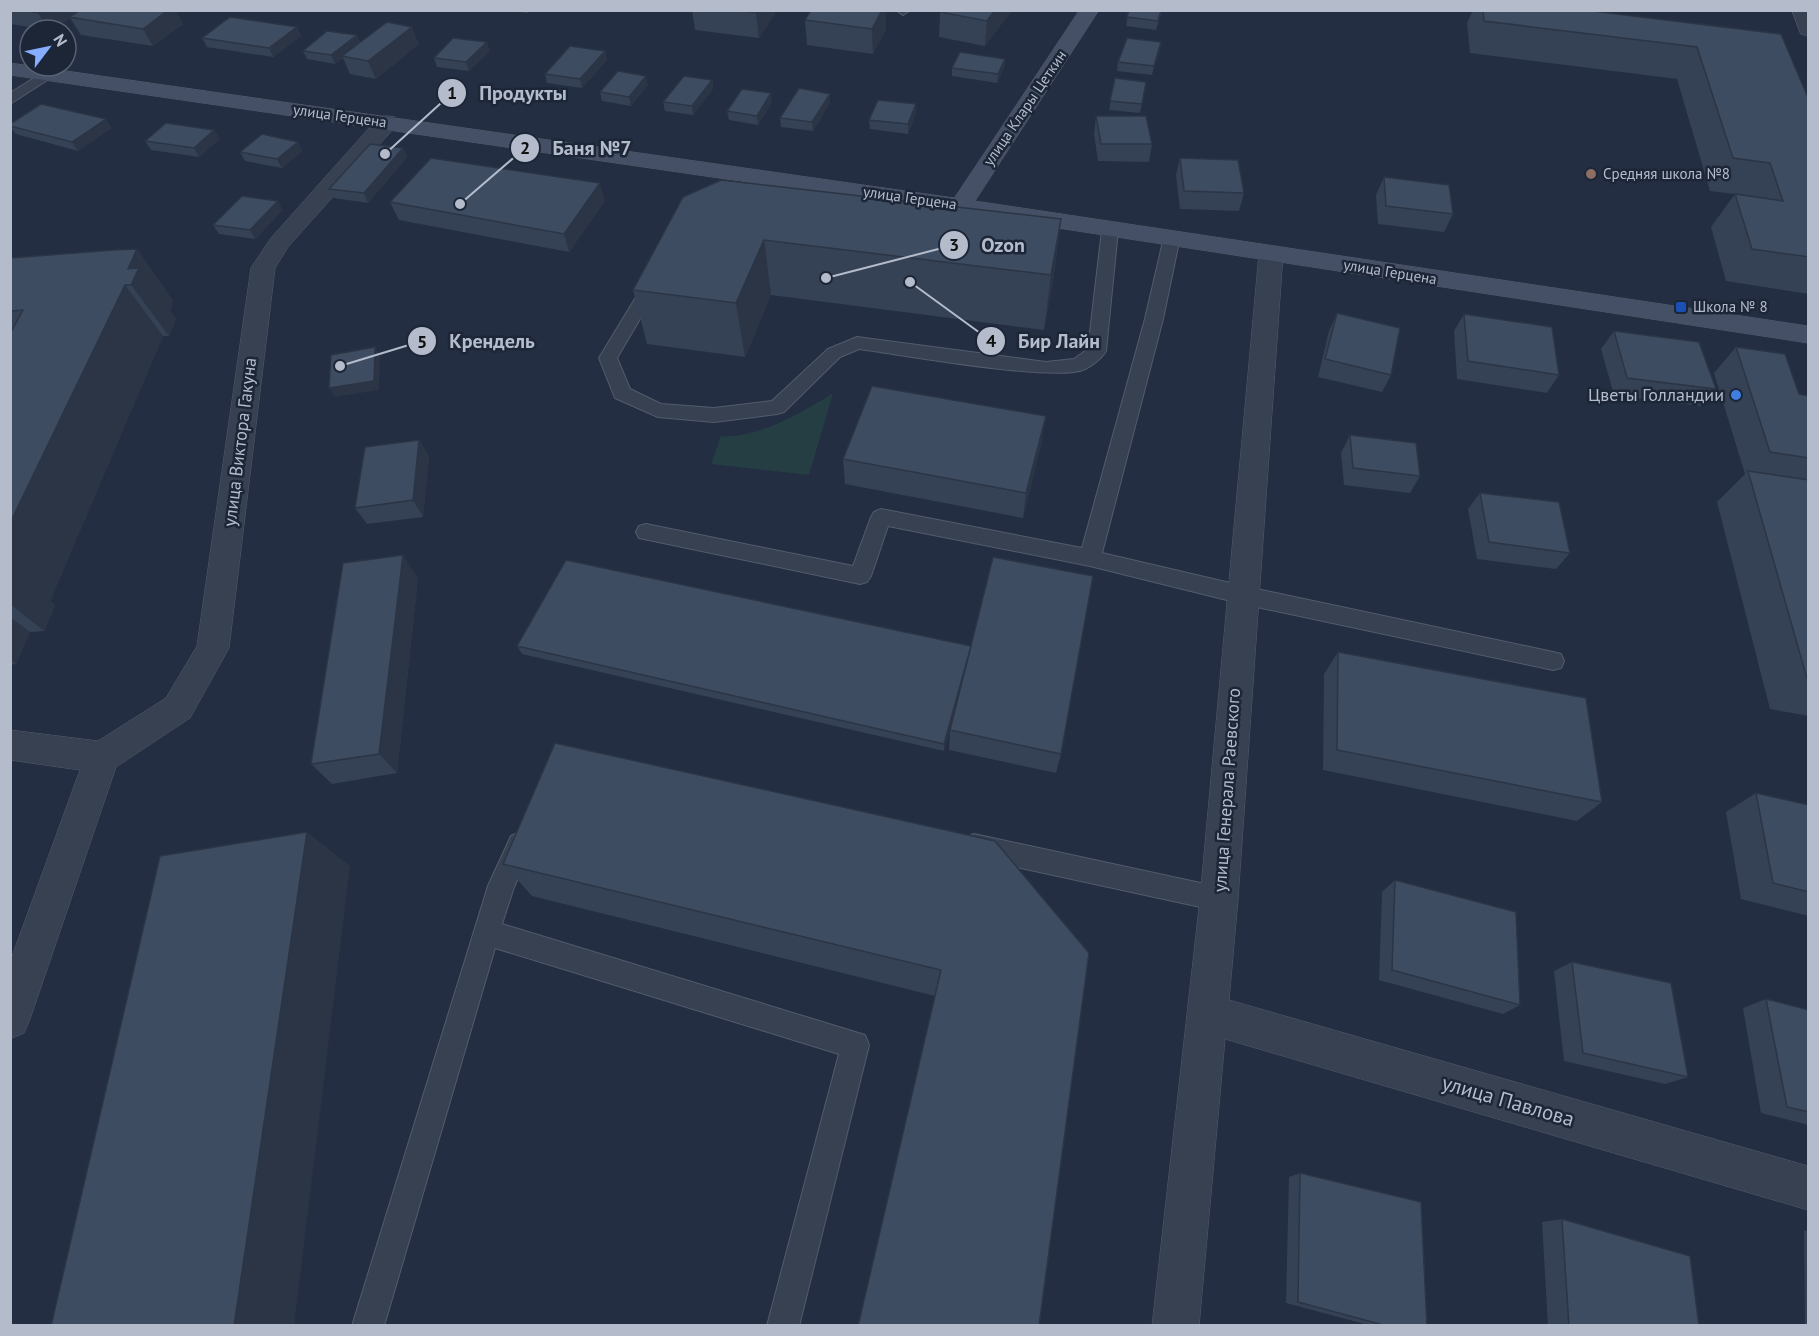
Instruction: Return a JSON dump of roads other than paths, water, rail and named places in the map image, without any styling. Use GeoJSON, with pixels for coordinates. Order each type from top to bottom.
{"type":"FeatureCollection","features":[{"type":"Feature","properties":{"kind":"main road","name":"улица Клары Цеткин"},"geometry":{"type":"LineString","coordinates":[[960,206],[1090,10]]}},
{"type":"Feature","properties":{"kind":"main road","name":"улица Герцена"},"geometry":{"type":"LineString","coordinates":[[75,78],[387,122],[719,178],[960,206],[1809,335]]}},
{"type":"Feature","properties":{"kind":"street"},"geometry":{"type":"LineString","coordinates":[[1801,10],[1809,30]]}},
{"type":"Feature","properties":{"kind":"street","name":"улица Виктора Гакуна"},"geometry":{"type":"LineString","coordinates":[[102,757],[178,708],[213,648],[263,268],[279,243],[387,122]]}},
{"type":"Feature","properties":{"kind":"street","name":"улица Генерала Раевского"},"geometry":{"type":"LineString","coordinates":[[1175,1326],[1219,899],[1271,254]]}},
{"type":"Feature","properties":{"kind":"street"},"geometry":{"type":"LineString","coordinates":[[10,745],[102,757],[10,1019]]}},
{"type":"Feature","properties":{"kind":"street","name":"улица Павлова"},"geometry":{"type":"LineString","coordinates":[[1208,1014],[1809,1188]]}},
{"type":"Feature","properties":{"kind":"lane"},"geometry":{"type":"LineString","coordinates":[[10,100],[41,78]]}},
{"type":"Feature","properties":{"kind":"lane"},"geometry":{"type":"LineString","coordinates":[[665,264],[608,358],[622,393],[658,410],[714,415],[777,407],[834,353],[857,343],[1046,368],[1080,365],[1097,351],[1110,230]]}},
{"type":"Feature","properties":{"kind":"lane"},"geometry":{"type":"LineString","coordinates":[[1090,558],[1154,319],[1172,237]]}},
{"type":"Feature","properties":{"kind":"lane"},"geometry":{"type":"LineString","coordinates":[[646,532],[860,576],[881,517],[1090,558],[1243,595],[1554,661]]}},
{"type":"Feature","properties":{"kind":"lane"},"geometry":{"type":"LineString","coordinates":[[368,1326],[501,886],[533,818]]}},
{"type":"Feature","properties":{"kind":"lane"},"geometry":{"type":"LineString","coordinates":[[951,841],[1219,899]]}},
{"type":"Feature","properties":{"kind":"lane"},"geometry":{"type":"LineString","coordinates":[[488,933],[855,1045],[783,1326]]}},
{"type":"Feature","properties":{"kind":"place","name":"Продукты"},"geometry":{"type":"Point","coordinates":[385,154]}},
{"type":"Feature","properties":{"kind":"place","name":"Средняя школа №8"},"geometry":{"type":"Point","coordinates":[1591,174]}},
{"type":"Feature","properties":{"kind":"place","name":"Баня №7"},"geometry":{"type":"Point","coordinates":[460,204]}},
{"type":"Feature","properties":{"kind":"place","name":"Ozon"},"geometry":{"type":"Point","coordinates":[826,278]}},
{"type":"Feature","properties":{"kind":"place","name":"Бир Лайн"},"geometry":{"type":"Point","coordinates":[910,282]}},
{"type":"Feature","properties":{"kind":"place","name":"Школа № 8"},"geometry":{"type":"Point","coordinates":[1681,307]}},
{"type":"Feature","properties":{"kind":"place","name":"Крендель"},"geometry":{"type":"Point","coordinates":[340,366]}},
{"type":"Feature","properties":{"kind":"place","name":"Цветы Голландии"},"geometry":{"type":"Point","coordinates":[1736,395]}}]}
